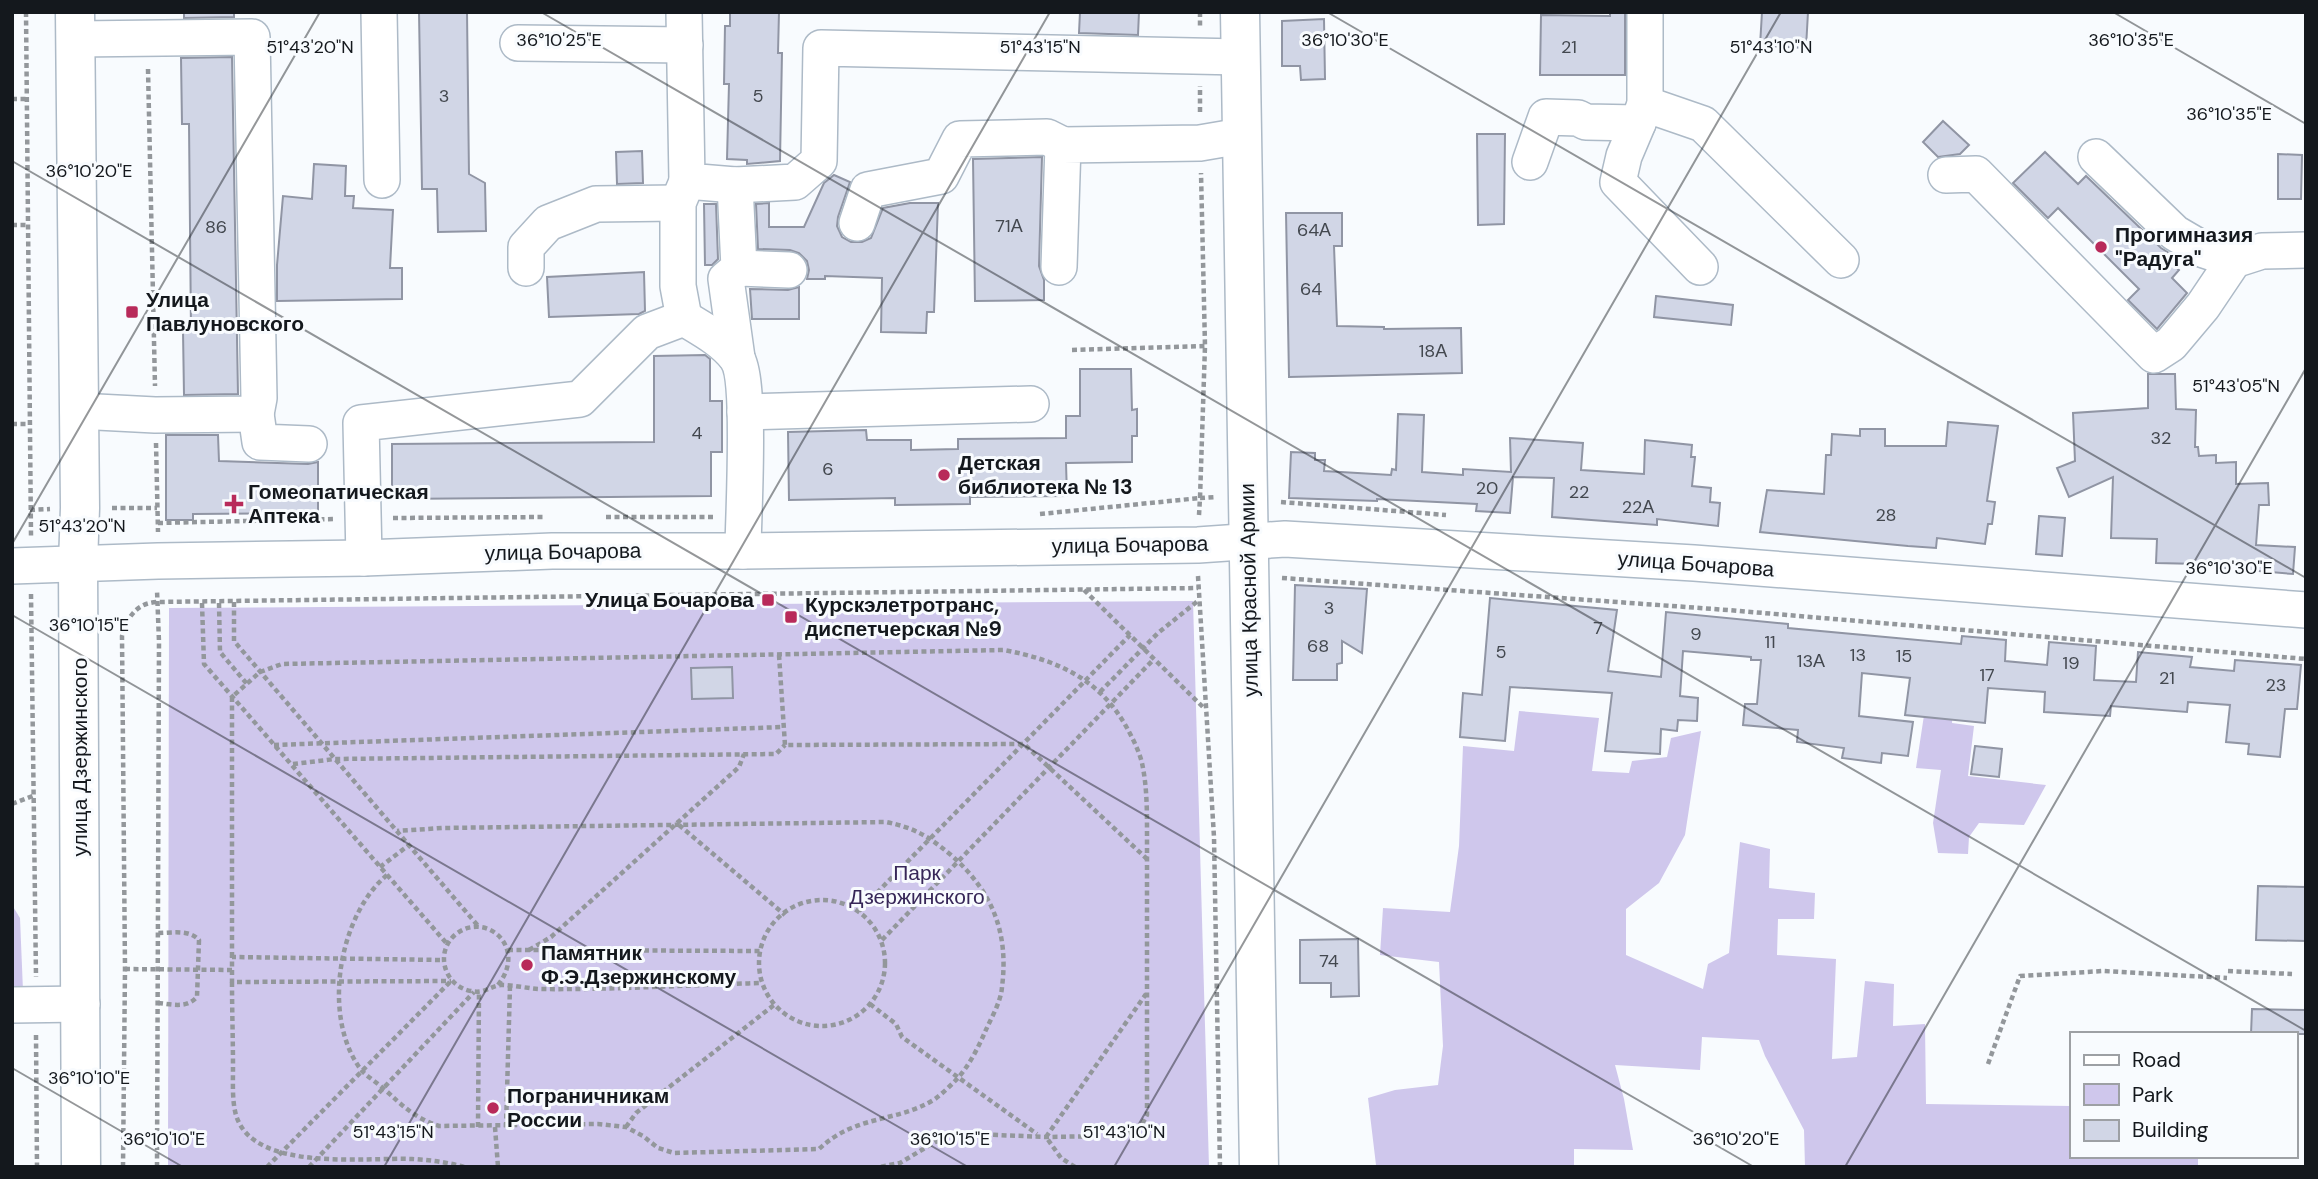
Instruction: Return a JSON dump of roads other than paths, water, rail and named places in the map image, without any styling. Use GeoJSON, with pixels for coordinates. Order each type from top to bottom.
{"type":"FeatureCollection","features":[{"type":"Feature","properties":{"kind":"main road","name":"улица Красной Армии"},"geometry":{"type":"LineString","coordinates":[[1240,12],[1259,1167]]}},
{"type":"Feature","properties":{"kind":"main road","name":"улица Дзержинского"},"geometry":{"type":"LineString","coordinates":[[75,26],[80,508],[81,1167]]}},
{"type":"Feature","properties":{"kind":"street"},"geometry":{"type":"LineString","coordinates":[[379,12],[382,180]]}},
{"type":"Feature","properties":{"kind":"street"},"geometry":{"type":"LineString","coordinates":[[1645,12],[1642,114],[1624,156],[1618,182],[1700,267]]}},
{"type":"Feature","properties":{"kind":"street"},"geometry":{"type":"LineString","coordinates":[[75,26],[253,24],[259,398],[256,414],[260,442],[309,444]]}},
{"type":"Feature","properties":{"kind":"street"},"geometry":{"type":"LineString","coordinates":[[518,43],[684,29],[678,184],[678,286],[684,318],[719,340],[737,358]]}},
{"type":"Feature","properties":{"kind":"street"},"geometry":{"type":"LineString","coordinates":[[526,268],[526,247],[548,223],[596,204],[678,184],[735,185],[795,181],[819,161],[821,48],[1240,57]]}},
{"type":"Feature","properties":{"kind":"street"},"geometry":{"type":"LineString","coordinates":[[1530,162],[1546,117],[1578,118],[1586,122],[1642,114],[1703,124],[1841,260]]}},
{"type":"Feature","properties":{"kind":"street"},"geometry":{"type":"LineString","coordinates":[[857,223],[868,190],[941,176],[960,139],[1047,137],[1063,145],[1200,143],[1241,136]]}},
{"type":"Feature","properties":{"kind":"street"},"geometry":{"type":"LineString","coordinates":[[1059,267],[1063,145]]}},
{"type":"Feature","properties":{"kind":"street"},"geometry":{"type":"LineString","coordinates":[[2096,157],[2175,233],[2204,250],[2234,260],[2262,251],[2306,250]]}},
{"type":"Feature","properties":{"kind":"street"},"geometry":{"type":"LineString","coordinates":[[1946,175],[1976,174],[2154,355],[2171,344],[2203,306],[2234,260]]}},
{"type":"Feature","properties":{"kind":"street"},"geometry":{"type":"LineString","coordinates":[[735,185],[739,268]]}},
{"type":"Feature","properties":{"kind":"street"},"geometry":{"type":"LineString","coordinates":[[743,551],[743,371],[737,358],[726,279],[739,268],[789,270]]}},
{"type":"Feature","properties":{"kind":"street"},"geometry":{"type":"LineString","coordinates":[[364,558],[361,423],[580,399],[647,332],[684,318]]}},
{"type":"Feature","properties":{"kind":"street"},"geometry":{"type":"LineString","coordinates":[[745,412],[1031,404]]}},
{"type":"Feature","properties":{"kind":"street"},"geometry":{"type":"LineString","coordinates":[[78,411],[155,415],[256,414]]}},
{"type":"Feature","properties":{"kind":"street","name":"улица Бочарова"},"geometry":{"type":"LineString","coordinates":[[78,563],[364,558],[552,551],[1198,545],[1286,539],[1694,563],[2306,610]]}},
{"type":"Feature","properties":{"kind":"street"},"geometry":{"type":"LineString","coordinates":[[12,566],[78,563]]}},
{"type":"Feature","properties":{"kind":"street"},"geometry":{"type":"LineString","coordinates":[[12,1005],[82,1004]]}},
{"type":"Feature","properties":{"kind":"place","name":"Прогимназия \"Радуга\""},"geometry":{"type":"Point","coordinates":[2101,247]}},
{"type":"Feature","properties":{"kind":"place","name":"Улица Павлуновского"},"geometry":{"type":"Point","coordinates":[132,312]}},
{"type":"Feature","properties":{"kind":"place","name":"Детская библиотека № 13"},"geometry":{"type":"Point","coordinates":[944,475]}},
{"type":"Feature","properties":{"kind":"place","name":"Гомеопатическая Аптека"},"geometry":{"type":"Point","coordinates":[234,504]}},
{"type":"Feature","properties":{"kind":"place","name":"Улица Бочарова"},"geometry":{"type":"Point","coordinates":[768,600]}},
{"type":"Feature","properties":{"kind":"place","name":"Курскэлетротранс, диспетчерская №9"},"geometry":{"type":"Point","coordinates":[791,617]}},
{"type":"Feature","properties":{"kind":"place","name":"Памятник Ф.Э.Дзержинскому"},"geometry":{"type":"Point","coordinates":[527,965]}},
{"type":"Feature","properties":{"kind":"place","name":"Пограничникам России"},"geometry":{"type":"Point","coordinates":[493,1108]}},
{"type":"Feature","properties":{"kind":"park label","name":"Парк Дзержинского"},"geometry":{"type":"Point","coordinates":[917,885]}}]}
